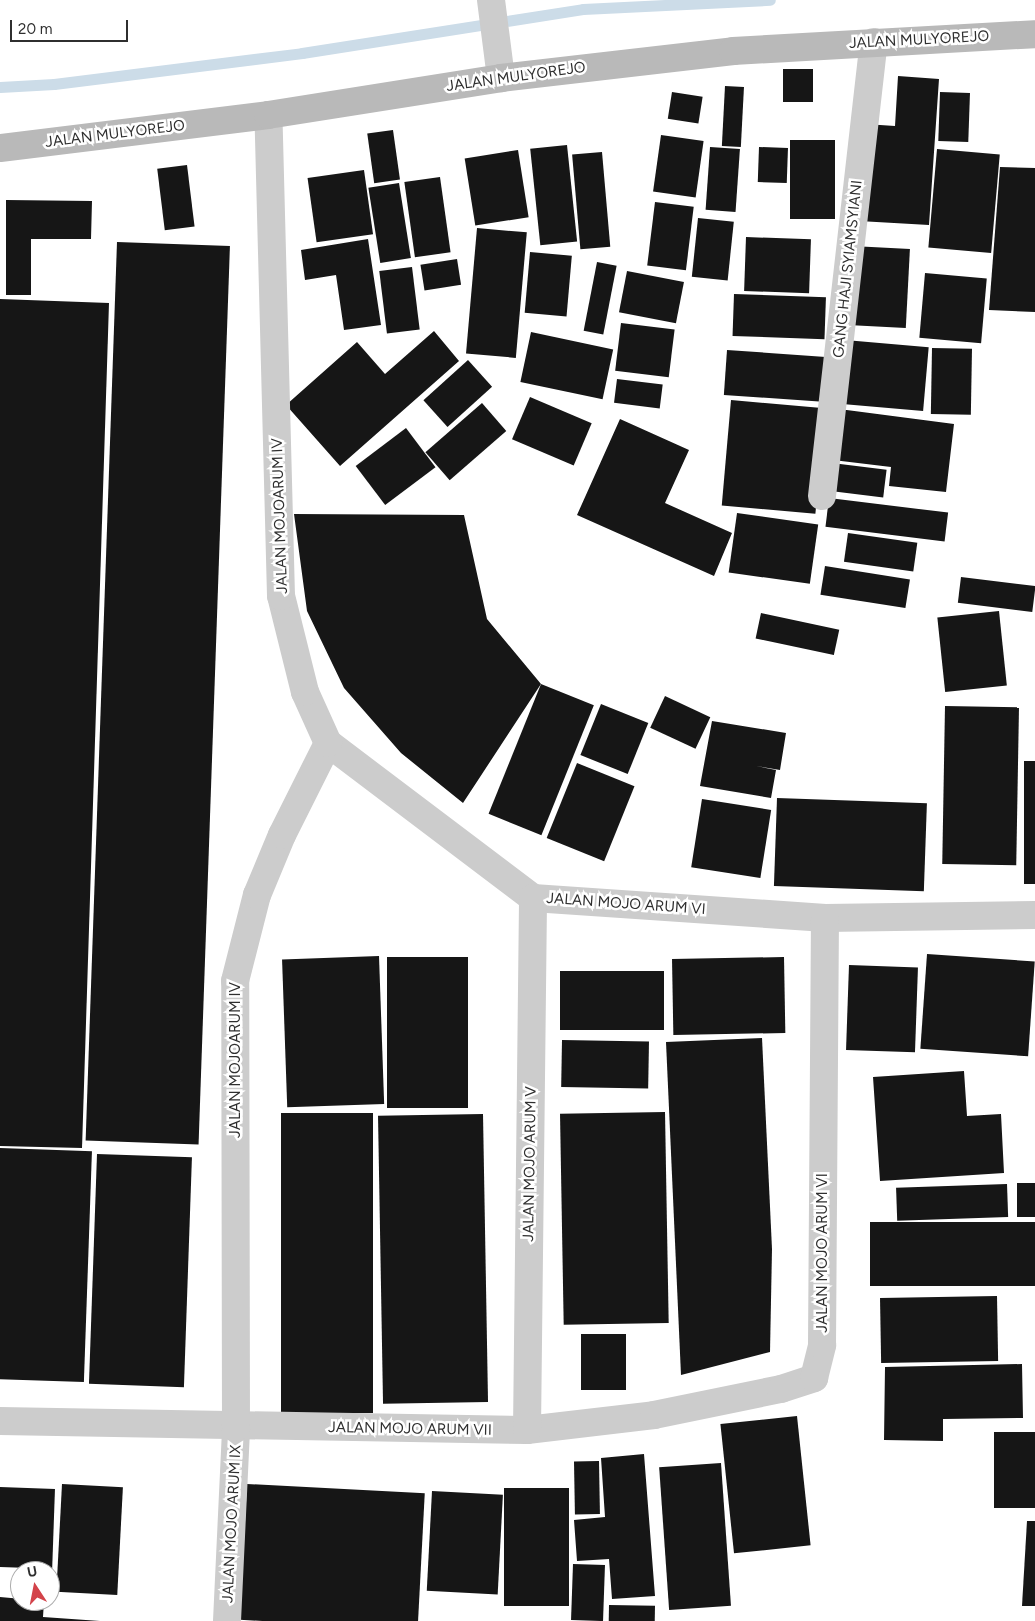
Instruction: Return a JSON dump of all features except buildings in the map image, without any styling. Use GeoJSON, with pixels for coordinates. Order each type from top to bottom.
{"type":"FeatureCollection","features":[{"type":"Feature","properties":{"kind":"main road","name":"JALAN MULYOREJO"},"geometry":{"type":"LineString","coordinates":[[0,148],[268,115],[501,78],[732,51],[1035,34]]}},
{"type":"Feature","properties":{"kind":"street"},"geometry":{"type":"LineString","coordinates":[[491,0],[501,78]]}},
{"type":"Feature","properties":{"kind":"street","name":"GANG HAJI SYIAMSYIANI"},"geometry":{"type":"LineString","coordinates":[[822,496],[874,42]]}},
{"type":"Feature","properties":{"kind":"street","name":"JALAN MOJOARUM IV"},"geometry":{"type":"LineString","coordinates":[[236,1427],[235,981],[257,895],[282,835],[328,742],[304,692],[281,596],[268,115]]}},
{"type":"Feature","properties":{"kind":"street","name":"JALAN MOJO ARUM VI"},"geometry":{"type":"LineString","coordinates":[[328,742],[533,898],[825,918],[1035,915]]}},
{"type":"Feature","properties":{"kind":"street","name":"JALAN MOJO ARUM V"},"geometry":{"type":"LineString","coordinates":[[527,1430],[533,898]]}},
{"type":"Feature","properties":{"kind":"street","name":"JALAN MOJO ARUM VI"},"geometry":{"type":"LineString","coordinates":[[814,1378],[822,1345],[825,918]]}},
{"type":"Feature","properties":{"kind":"street","name":"JALAN MOJO ARUM VII"},"geometry":{"type":"LineString","coordinates":[[0,1420],[236,1427],[527,1430],[654,1415],[781,1389],[814,1378]]}},
{"type":"Feature","properties":{"kind":"street","name":"JALAN MOJO ARUM IX"},"geometry":{"type":"LineString","coordinates":[[227,1621],[236,1427]]}},
{"type":"Feature","properties":{"kind":"waterway"},"geometry":{"type":"LineString","coordinates":[[0,87],[54,84],[302,53],[583,9],[770,0]]}}]}
